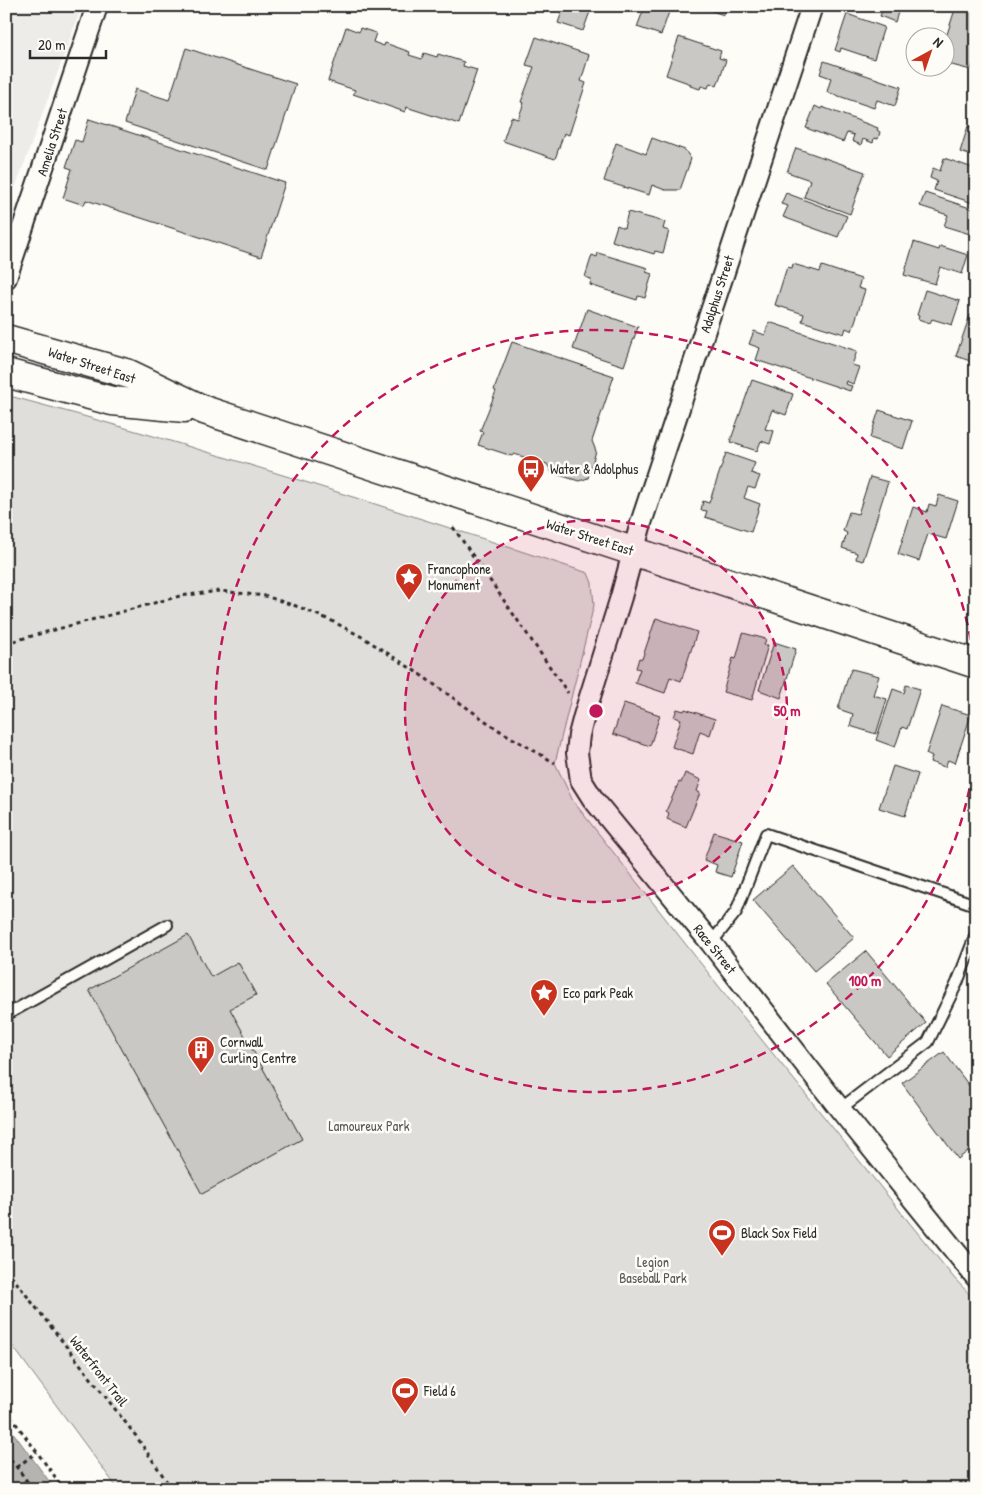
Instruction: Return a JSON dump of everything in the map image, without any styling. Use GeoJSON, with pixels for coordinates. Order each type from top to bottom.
{"type":"FeatureCollection","features":[{"type":"Feature","properties":{"kind":"main road","name":"Water Street East"},"geometry":{"type":"LineString","coordinates":[[6,339],[128,374],[204,410],[976,664]]}},
{"type":"Feature","properties":{"kind":"main road","name":"Water Street East"},"geometry":{"type":"LineString","coordinates":[[6,373],[112,401],[204,410]]}},
{"type":"Feature","properties":{"kind":"street","name":"Amelia Street"},"geometry":{"type":"LineString","coordinates":[[6,278],[97,6]]}},
{"type":"Feature","properties":{"kind":"street","name":"Adolphus Street"},"geometry":{"type":"LineString","coordinates":[[625,583],[633,552],[812,6]]}},
{"type":"Feature","properties":{"kind":"street","name":"Race Street"},"geometry":{"type":"LineString","coordinates":[[625,583],[584,716],[577,753],[581,780],[593,799],[711,943],[840,1109],[976,1277]]}},
{"type":"Feature","properties":{"kind":"lane"},"geometry":{"type":"LineString","coordinates":[[711,943],[736,912],[766,834],[976,905]]}},
{"type":"Feature","properties":{"kind":"lane"},"geometry":{"type":"LineString","coordinates":[[6,1015],[167,925]]}},
{"type":"Feature","properties":{"kind":"lane"},"geometry":{"type":"LineString","coordinates":[[840,1109],[928,1042],[957,983],[976,934]]}},
{"type":"Feature","properties":{"kind":"path"},"geometry":{"type":"LineString","coordinates":[[453,527],[584,716]]}},
{"type":"Feature","properties":{"kind":"path"},"geometry":{"type":"LineString","coordinates":[[6,643],[180,596],[220,591],[265,596],[299,607],[332,621],[364,638],[418,673],[497,729],[581,780]]}},
{"type":"Feature","properties":{"kind":"path","name":"Waterfront Trail"},"geometry":{"type":"LineString","coordinates":[[6,1269],[136,1436],[172,1489]]}},
{"type":"Feature","properties":{"kind":"path"},"geometry":{"type":"LineString","coordinates":[[6,1410],[64,1489]]}},
{"type":"Feature","properties":{"kind":"path"},"geometry":{"type":"LineString","coordinates":[[17,1467],[37,1452]]}},
{"type":"Feature","properties":{"kind":"path"},"geometry":{"type":"LineString","coordinates":[[6,1453],[33,1489]]}},
{"type":"Feature","properties":{"kind":"path"},"geometry":{"type":"LineString","coordinates":[[16,1489],[27,1480]]}},
{"type":"Feature","properties":{"kind":"shaded area"},"geometry":{"type":"Polygon","coordinates":[[[6,6],[82,6],[6,213],[6,6]]]}},
{"type":"Feature","properties":{"kind":"shaded area"},"geometry":{"type":"Polygon","coordinates":[[[6,1423],[55,1489],[6,1489],[6,1423]]]}},
{"type":"Feature","properties":{"kind":"green space","name":"Lamoureux Park"},"geometry":{"type":"Polygon","coordinates":[[[6,395],[226,458],[588,573],[592,583],[594,605],[555,763],[573,801],[728,998],[954,1278],[976,1301],[976,1489],[118,1489],[6,1337],[6,395]]]}},
{"type":"Feature","properties":{"kind":"building"},"geometry":{"type":"Polygon","coordinates":[[[564,6],[592,6],[583,31],[558,23],[564,6]]]}},
{"type":"Feature","properties":{"kind":"building"},"geometry":{"type":"Polygon","coordinates":[[[645,6],[671,6],[661,35],[637,27],[645,6]]]}},
{"type":"Feature","properties":{"kind":"building"},"geometry":{"type":"Polygon","coordinates":[[[697,6],[726,6],[724,15],[697,6]]]}},
{"type":"Feature","properties":{"kind":"building"},"geometry":{"type":"Polygon","coordinates":[[[884,6],[900,6],[895,22],[880,16],[884,6]]]}},
{"type":"Feature","properties":{"kind":"building"},"geometry":{"type":"Polygon","coordinates":[[[956,6],[976,6],[976,55],[971,70],[954,66],[954,28],[949,28],[956,6]]]}},
{"type":"Feature","properties":{"kind":"building"},"geometry":{"type":"Polygon","coordinates":[[[847,14],[884,27],[874,59],[841,48],[840,52],[835,50],[847,14]]]}},
{"type":"Feature","properties":{"kind":"building"},"geometry":{"type":"Polygon","coordinates":[[[346,27],[359,32],[360,28],[376,33],[373,42],[384,46],[385,43],[410,52],[409,55],[422,59],[424,53],[437,57],[438,54],[464,62],[463,66],[477,70],[459,124],[406,107],[405,112],[353,94],[355,90],[328,81],[346,27]]]}},
{"type":"Feature","properties":{"kind":"building"},"geometry":{"type":"Polygon","coordinates":[[[536,37],[589,55],[581,81],[586,83],[569,135],[564,133],[555,159],[503,141],[511,117],[518,119],[524,103],[521,102],[534,67],[526,65],[536,37]]]}},
{"type":"Feature","properties":{"kind":"building"},"geometry":{"type":"Polygon","coordinates":[[[679,37],[721,51],[719,58],[726,60],[717,86],[710,83],[708,88],[701,86],[700,89],[666,75],[679,37]]]}},
{"type":"Feature","properties":{"kind":"building"},"geometry":{"type":"Polygon","coordinates":[[[186,48],[296,84],[268,170],[125,123],[135,89],[169,100],[186,48]]]}},
{"type":"Feature","properties":{"kind":"building"},"geometry":{"type":"Polygon","coordinates":[[[824,61],[901,87],[895,106],[877,100],[874,108],[827,92],[831,78],[820,74],[824,61]]]}},
{"type":"Feature","properties":{"kind":"building"},"geometry":{"type":"Polygon","coordinates":[[[815,106],[878,128],[877,130],[880,132],[878,139],[874,138],[873,143],[863,139],[861,145],[852,141],[854,135],[847,133],[843,142],[806,128],[815,106]]]}},
{"type":"Feature","properties":{"kind":"building"},"geometry":{"type":"Polygon","coordinates":[[[89,119],[285,183],[261,257],[86,200],[84,205],[63,198],[72,169],[66,167],[75,140],[82,142],[89,119]]]}},
{"type":"Feature","properties":{"kind":"building"},"geometry":{"type":"Polygon","coordinates":[[[968,126],[976,129],[976,157],[960,152],[968,126]]]}},
{"type":"Feature","properties":{"kind":"building"},"geometry":{"type":"Polygon","coordinates":[[[652,138],[685,150],[691,159],[680,190],[665,190],[652,185],[649,195],[604,181],[616,143],[646,154],[652,138]]]}},
{"type":"Feature","properties":{"kind":"building"},"geometry":{"type":"Polygon","coordinates":[[[796,148],[865,172],[850,214],[804,197],[810,180],[787,172],[796,148]]]}},
{"type":"Feature","properties":{"kind":"building"},"geometry":{"type":"Polygon","coordinates":[[[944,158],[976,169],[976,196],[973,203],[934,190],[937,181],[930,178],[933,168],[940,171],[944,158]]]}},
{"type":"Feature","properties":{"kind":"building"},"geometry":{"type":"Polygon","coordinates":[[[786,193],[847,216],[838,237],[783,217],[788,206],[781,204],[786,193]]]}},
{"type":"Feature","properties":{"kind":"building"},"geometry":{"type":"Polygon","coordinates":[[[925,193],[976,210],[976,233],[973,235],[944,226],[948,215],[920,206],[925,193]]]}},
{"type":"Feature","properties":{"kind":"building"},"geometry":{"type":"Polygon","coordinates":[[[628,212],[665,222],[663,229],[669,231],[663,253],[655,251],[654,254],[612,241],[617,225],[624,228],[628,212]]]}},
{"type":"Feature","properties":{"kind":"building"},"geometry":{"type":"Polygon","coordinates":[[[914,242],[939,250],[940,246],[968,255],[962,274],[940,267],[935,284],[904,275],[914,242]]]}},
{"type":"Feature","properties":{"kind":"building"},"geometry":{"type":"Polygon","coordinates":[[[598,253],[648,268],[646,272],[652,274],[645,298],[638,296],[637,300],[590,285],[591,279],[585,277],[592,255],[597,257],[598,253]]]}},
{"type":"Feature","properties":{"kind":"building"},"geometry":{"type":"Polygon","coordinates":[[[793,264],[820,272],[822,266],[861,279],[858,288],[865,290],[852,331],[846,328],[844,334],[802,321],[804,314],[775,305],[787,267],[792,268],[793,264]]]}},
{"type":"Feature","properties":{"kind":"building"},"geometry":{"type":"Polygon","coordinates":[[[925,290],[960,301],[952,325],[932,319],[930,323],[918,319],[919,316],[917,315],[925,290]]]}},
{"type":"Feature","properties":{"kind":"building"},"geometry":{"type":"Polygon","coordinates":[[[587,309],[638,327],[624,366],[573,349],[587,309]]]}},
{"type":"Feature","properties":{"kind":"building"},"geometry":{"type":"Polygon","coordinates":[[[970,315],[976,317],[976,363],[956,356],[970,315]]]}},
{"type":"Feature","properties":{"kind":"building"},"geometry":{"type":"Polygon","coordinates":[[[769,322],[857,351],[852,365],[859,367],[853,384],[846,381],[845,384],[852,386],[850,391],[756,360],[760,348],[749,344],[754,331],[765,335],[769,322]]]}},
{"type":"Feature","properties":{"kind":"building"},"geometry":{"type":"Polygon","coordinates":[[[512,342],[614,376],[592,441],[596,451],[588,478],[579,481],[552,473],[547,464],[514,454],[512,456],[478,445],[483,432],[480,431],[496,391],[494,390],[512,342]]]}},
{"type":"Feature","properties":{"kind":"building"},"geometry":{"type":"Polygon","coordinates":[[[752,380],[793,394],[786,415],[772,410],[765,429],[774,431],[770,444],[761,441],[757,451],[730,442],[752,380]]]}},
{"type":"Feature","properties":{"kind":"building"},"geometry":{"type":"Polygon","coordinates":[[[879,410],[912,421],[903,449],[870,438],[879,410]]]}},
{"type":"Feature","properties":{"kind":"building"},"geometry":{"type":"Polygon","coordinates":[[[726,453],[755,463],[751,473],[760,476],[755,489],[748,487],[744,498],[760,504],[751,532],[705,517],[707,511],[701,510],[703,501],[709,503],[726,453]]]}},
{"type":"Feature","properties":{"kind":"building"},"geometry":{"type":"Polygon","coordinates":[[[870,477],[888,482],[863,561],[856,559],[857,553],[842,548],[847,533],[843,531],[849,512],[858,514],[870,477]]]}},
{"type":"Feature","properties":{"kind":"building"},"geometry":{"type":"Polygon","coordinates":[[[939,495],[958,501],[946,539],[928,534],[919,561],[898,554],[913,507],[927,512],[929,504],[936,506],[939,495]]]}},
{"type":"Feature","properties":{"kind":"building"},"geometry":{"type":"Polygon","coordinates":[[[656,618],[697,632],[681,681],[670,677],[665,693],[635,683],[640,669],[636,668],[639,658],[642,659],[656,618]]]}},
{"type":"Feature","properties":{"kind":"building"},"geometry":{"type":"Polygon","coordinates":[[[743,633],[766,639],[764,645],[768,645],[752,700],[723,692],[733,658],[736,659],[743,633]]]}},
{"type":"Feature","properties":{"kind":"building"},"geometry":{"type":"Polygon","coordinates":[[[774,642],[796,649],[781,698],[759,690],[774,642]]]}},
{"type":"Feature","properties":{"kind":"building"},"geometry":{"type":"Polygon","coordinates":[[[852,669],[879,676],[873,695],[887,699],[876,734],[850,726],[853,714],[838,709],[852,669]]]}},
{"type":"Feature","properties":{"kind":"building"},"geometry":{"type":"Polygon","coordinates":[[[906,685],[920,689],[907,729],[902,727],[895,747],[876,740],[893,689],[904,693],[906,685]]]}},
{"type":"Feature","properties":{"kind":"building"},"geometry":{"type":"Polygon","coordinates":[[[624,703],[660,715],[650,746],[613,734],[624,703]]]}},
{"type":"Feature","properties":{"kind":"building"},"geometry":{"type":"Polygon","coordinates":[[[942,706],[971,715],[955,763],[948,760],[945,767],[930,762],[932,757],[926,754],[942,706]]]}},
{"type":"Feature","properties":{"kind":"building"},"geometry":{"type":"Polygon","coordinates":[[[677,709],[684,711],[685,709],[715,719],[710,735],[700,731],[693,754],[672,747],[681,719],[674,717],[677,709]]]}},
{"type":"Feature","properties":{"kind":"building"},"geometry":{"type":"Polygon","coordinates":[[[893,766],[918,774],[905,816],[879,808],[893,766]]]}},
{"type":"Feature","properties":{"kind":"building"},"geometry":{"type":"Polygon","coordinates":[[[685,773],[701,780],[697,791],[700,793],[686,827],[667,819],[669,813],[666,811],[685,773]]]}},
{"type":"Feature","properties":{"kind":"building"},"geometry":{"type":"Polygon","coordinates":[[[714,832],[743,841],[731,877],[715,872],[717,865],[704,860],[714,832]]]}},
{"type":"Feature","properties":{"kind":"building"},"geometry":{"type":"Polygon","coordinates":[[[793,866],[854,938],[814,971],[753,900],[793,866]]]}},
{"type":"Feature","properties":{"kind":"building","name":"Cornwall Curling Centre"},"geometry":{"type":"Polygon","coordinates":[[[188,935],[211,977],[238,962],[256,995],[230,1009],[302,1139],[202,1194],[89,990],[188,935]]]}},
{"type":"Feature","properties":{"kind":"building"},"geometry":{"type":"Polygon","coordinates":[[[866,951],[926,1023],[887,1056],[826,984],[866,951]]]}},
{"type":"Feature","properties":{"kind":"building"},"geometry":{"type":"Polygon","coordinates":[[[944,1052],[976,1095],[976,1145],[958,1159],[902,1083],[944,1052]]]}},
{"type":"Feature","properties":{"kind":"place","name":"Water & Adolphus"},"geometry":{"type":"Point","coordinates":[531,493]}},
{"type":"Feature","properties":{"kind":"place","name":"Francophone Monument"},"geometry":{"type":"Point","coordinates":[409,601]}},
{"type":"Feature","properties":{"kind":"place","name":"Eco park Peak"},"geometry":{"type":"Point","coordinates":[544,1017]}},
{"type":"Feature","properties":{"kind":"place","name":"Cornwall Curling Centre"},"geometry":{"type":"Point","coordinates":[201,1074]}},
{"type":"Feature","properties":{"kind":"place","name":"Black Sox Field"},"geometry":{"type":"Point","coordinates":[722,1257]}},
{"type":"Feature","properties":{"kind":"place","name":"Field 6"},"geometry":{"type":"Point","coordinates":[405,1415]}},
{"type":"Feature","properties":{"kind":"park label","name":"Legion Baseball Park"},"geometry":{"type":"Point","coordinates":[653,1270]}}]}
